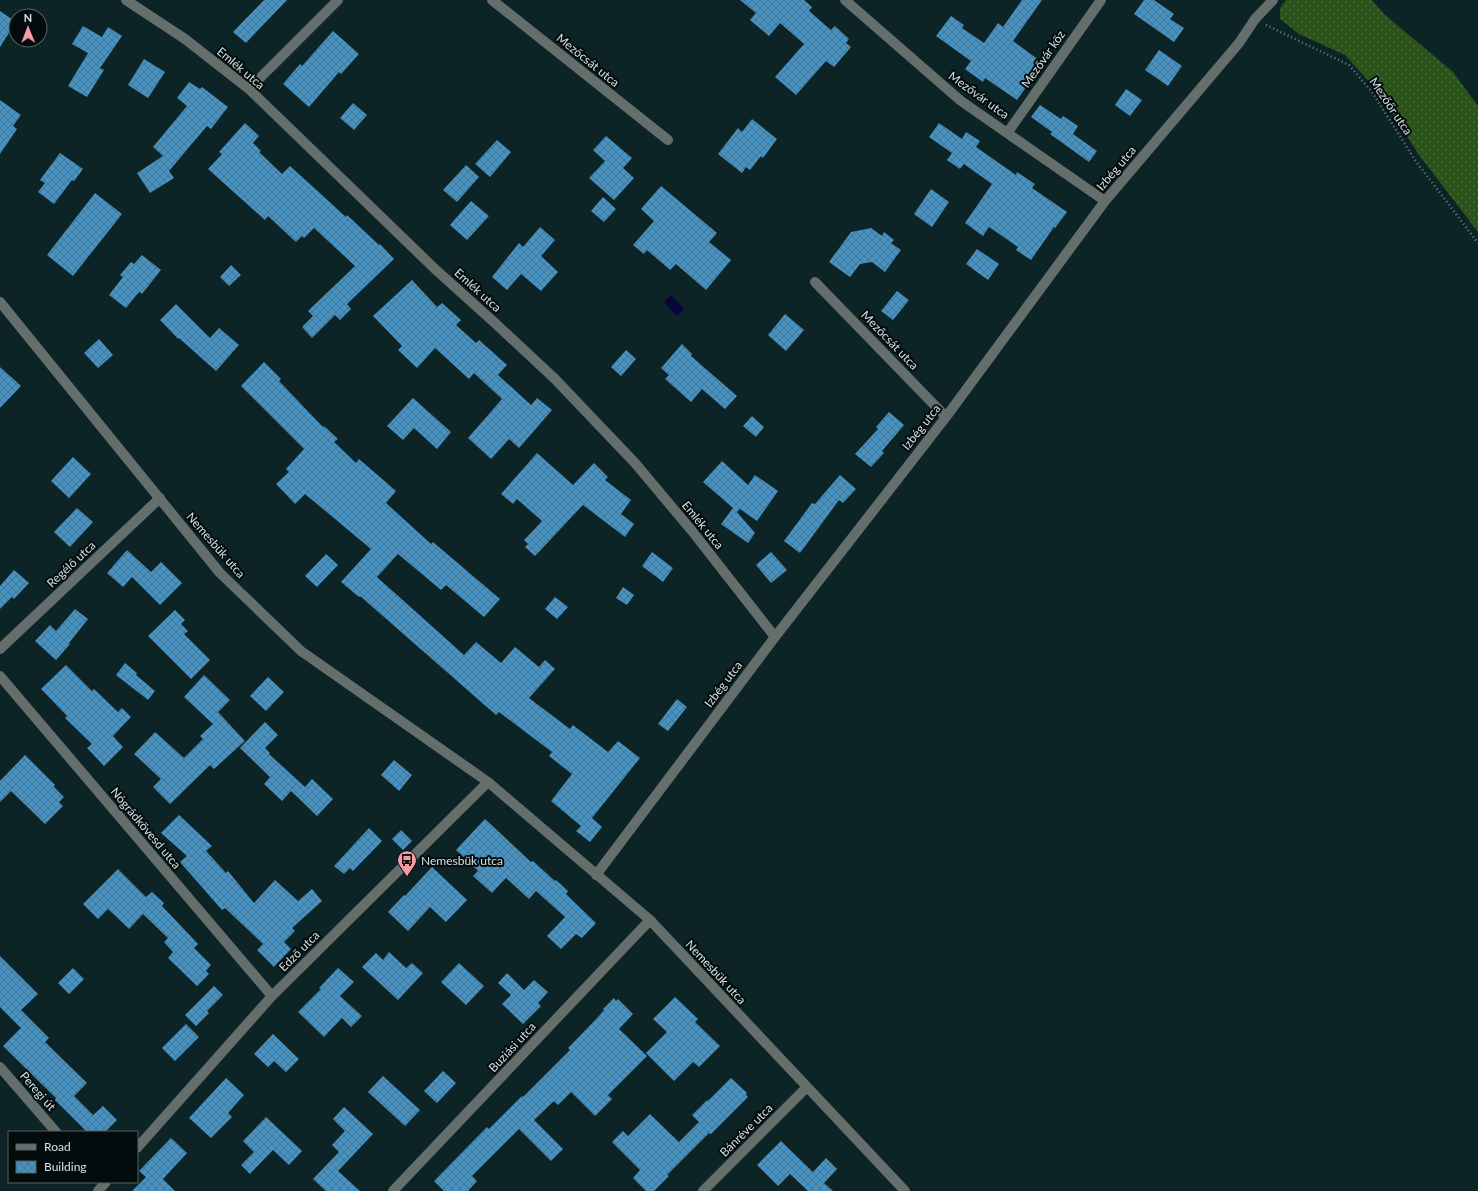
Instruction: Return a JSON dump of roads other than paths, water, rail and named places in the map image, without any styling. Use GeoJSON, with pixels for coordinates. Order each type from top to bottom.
{"type":"FeatureCollection","features":[{"type":"Feature","properties":{"kind":"street","name":"Emlék utca"},"geometry":{"type":"LineString","coordinates":[[126,0],[185,39],[249,89],[429,263],[560,385],[635,463],[692,531],[774,637]]}},
{"type":"Feature","properties":{"kind":"street"},"geometry":{"type":"LineString","coordinates":[[249,89],[338,0]]}},
{"type":"Feature","properties":{"kind":"street","name":"Mezőcsát utca"},"geometry":{"type":"LineString","coordinates":[[492,0],[668,140]]}},
{"type":"Feature","properties":{"kind":"street","name":"Mezővár utca"},"geometry":{"type":"LineString","coordinates":[[844,0],[961,101],[1105,200]]}},
{"type":"Feature","properties":{"kind":"street","name":"Mezővár köz"},"geometry":{"type":"LineString","coordinates":[[1008,132],[1101,0]]}},
{"type":"Feature","properties":{"kind":"street","name":"Izbég utca"},"geometry":{"type":"LineString","coordinates":[[596,875],[774,637],[946,417],[1105,200],[1239,43],[1255,19],[1273,0]]}},
{"type":"Feature","properties":{"kind":"street","name":"Mezőcsát utca"},"geometry":{"type":"LineString","coordinates":[[815,282],[946,417]]}},
{"type":"Feature","properties":{"kind":"street","name":"Nemesbük utca"},"geometry":{"type":"LineString","coordinates":[[0,302],[220,573],[301,651],[488,782],[650,920],[906,1191]]}},
{"type":"Feature","properties":{"kind":"street","name":"Regélő utca"},"geometry":{"type":"LineString","coordinates":[[0,649],[160,498]]}},
{"type":"Feature","properties":{"kind":"street","name":"Nógrádkövesd utca"},"geometry":{"type":"LineString","coordinates":[[0,676],[272,996]]}},
{"type":"Feature","properties":{"kind":"street","name":"Edző utca"},"geometry":{"type":"LineString","coordinates":[[138,1147],[272,996],[488,782]]}},
{"type":"Feature","properties":{"kind":"street","name":"Buziási utca"},"geometry":{"type":"LineString","coordinates":[[393,1191],[650,920]]}},
{"type":"Feature","properties":{"kind":"street","name":"Peregi út"},"geometry":{"type":"LineString","coordinates":[[0,1067],[55,1131]]}},
{"type":"Feature","properties":{"kind":"street","name":"Bánréve utca"},"geometry":{"type":"LineString","coordinates":[[703,1191],[807,1087]]}},
{"type":"Feature","properties":{"kind":"place","name":"Nemesbük utca"},"geometry":{"type":"Point","coordinates":[407,877]}}]}
